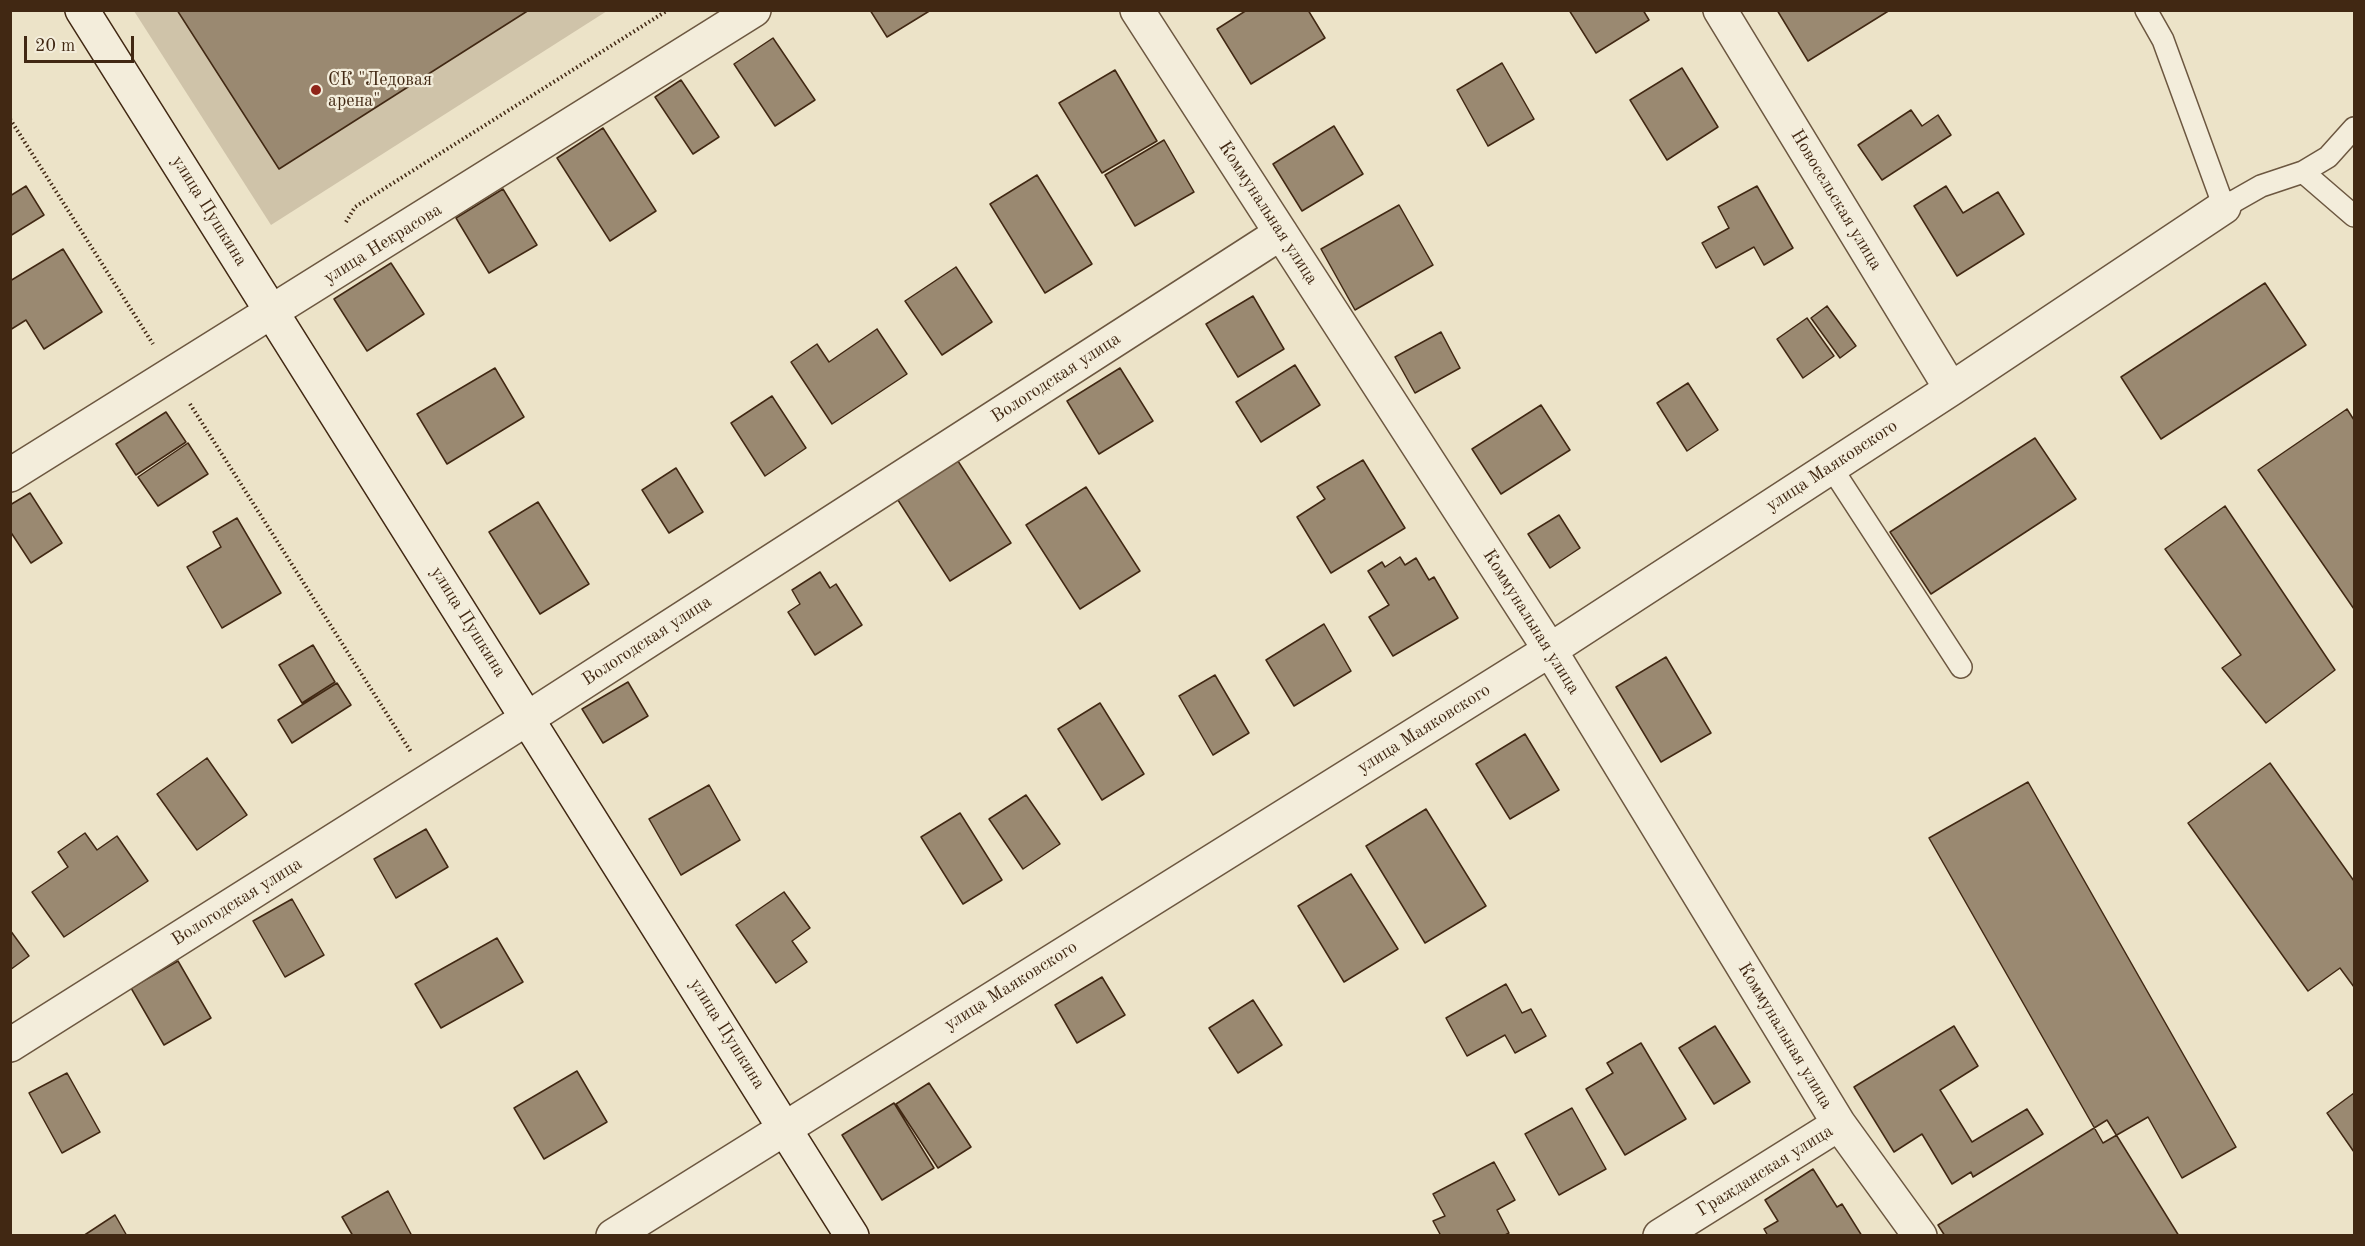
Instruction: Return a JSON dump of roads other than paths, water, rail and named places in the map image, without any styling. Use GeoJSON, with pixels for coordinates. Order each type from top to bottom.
{"type":"FeatureCollection","features":[{"type":"Feature","properties":{"kind":"street","name":"улица Пушкина"},"geometry":{"type":"LineString","coordinates":[[82,10],[786,1127],[852,1236]]}},
{"type":"Feature","properties":{"kind":"street","name":"улица Некрасова"},"geometry":{"type":"LineString","coordinates":[[10,475],[273,313],[754,10]]}},
{"type":"Feature","properties":{"kind":"street","name":"Коммунальная улица"},"geometry":{"type":"LineString","coordinates":[[1137,10],[1550,650],[1839,1124],[1920,1236]]}},
{"type":"Feature","properties":{"kind":"street","name":"Новосельская улица"},"geometry":{"type":"LineString","coordinates":[[1720,10],[1951,389]]}},
{"type":"Feature","properties":{"kind":"street","name":"улица Маяковского"},"geometry":{"type":"LineString","coordinates":[[613,1236],[1550,650],[1951,389],[2224,207]]}},
{"type":"Feature","properties":{"kind":"street","name":"Вологодская улица"},"geometry":{"type":"LineString","coordinates":[[10,1045],[528,718],[1281,233]]}},
{"type":"Feature","properties":{"kind":"street","name":"Гражданская улица"},"geometry":{"type":"LineString","coordinates":[[1660,1236],[1839,1124]]}},
{"type":"Feature","properties":{"kind":"lane"},"geometry":{"type":"LineString","coordinates":[[2146,10],[2163,40],[2224,207],[2261,186],[2303,172],[2328,157],[2355,128]]}},
{"type":"Feature","properties":{"kind":"lane"},"geometry":{"type":"LineString","coordinates":[[2303,172],[2355,216]]}},
{"type":"Feature","properties":{"kind":"lane"},"geometry":{"type":"LineString","coordinates":[[1831,467],[1962,667]]}},
{"type":"Feature","properties":{"kind":"place","name":"СК \"Ледовая арена\""},"geometry":{"type":"Point","coordinates":[316,90]}}]}
